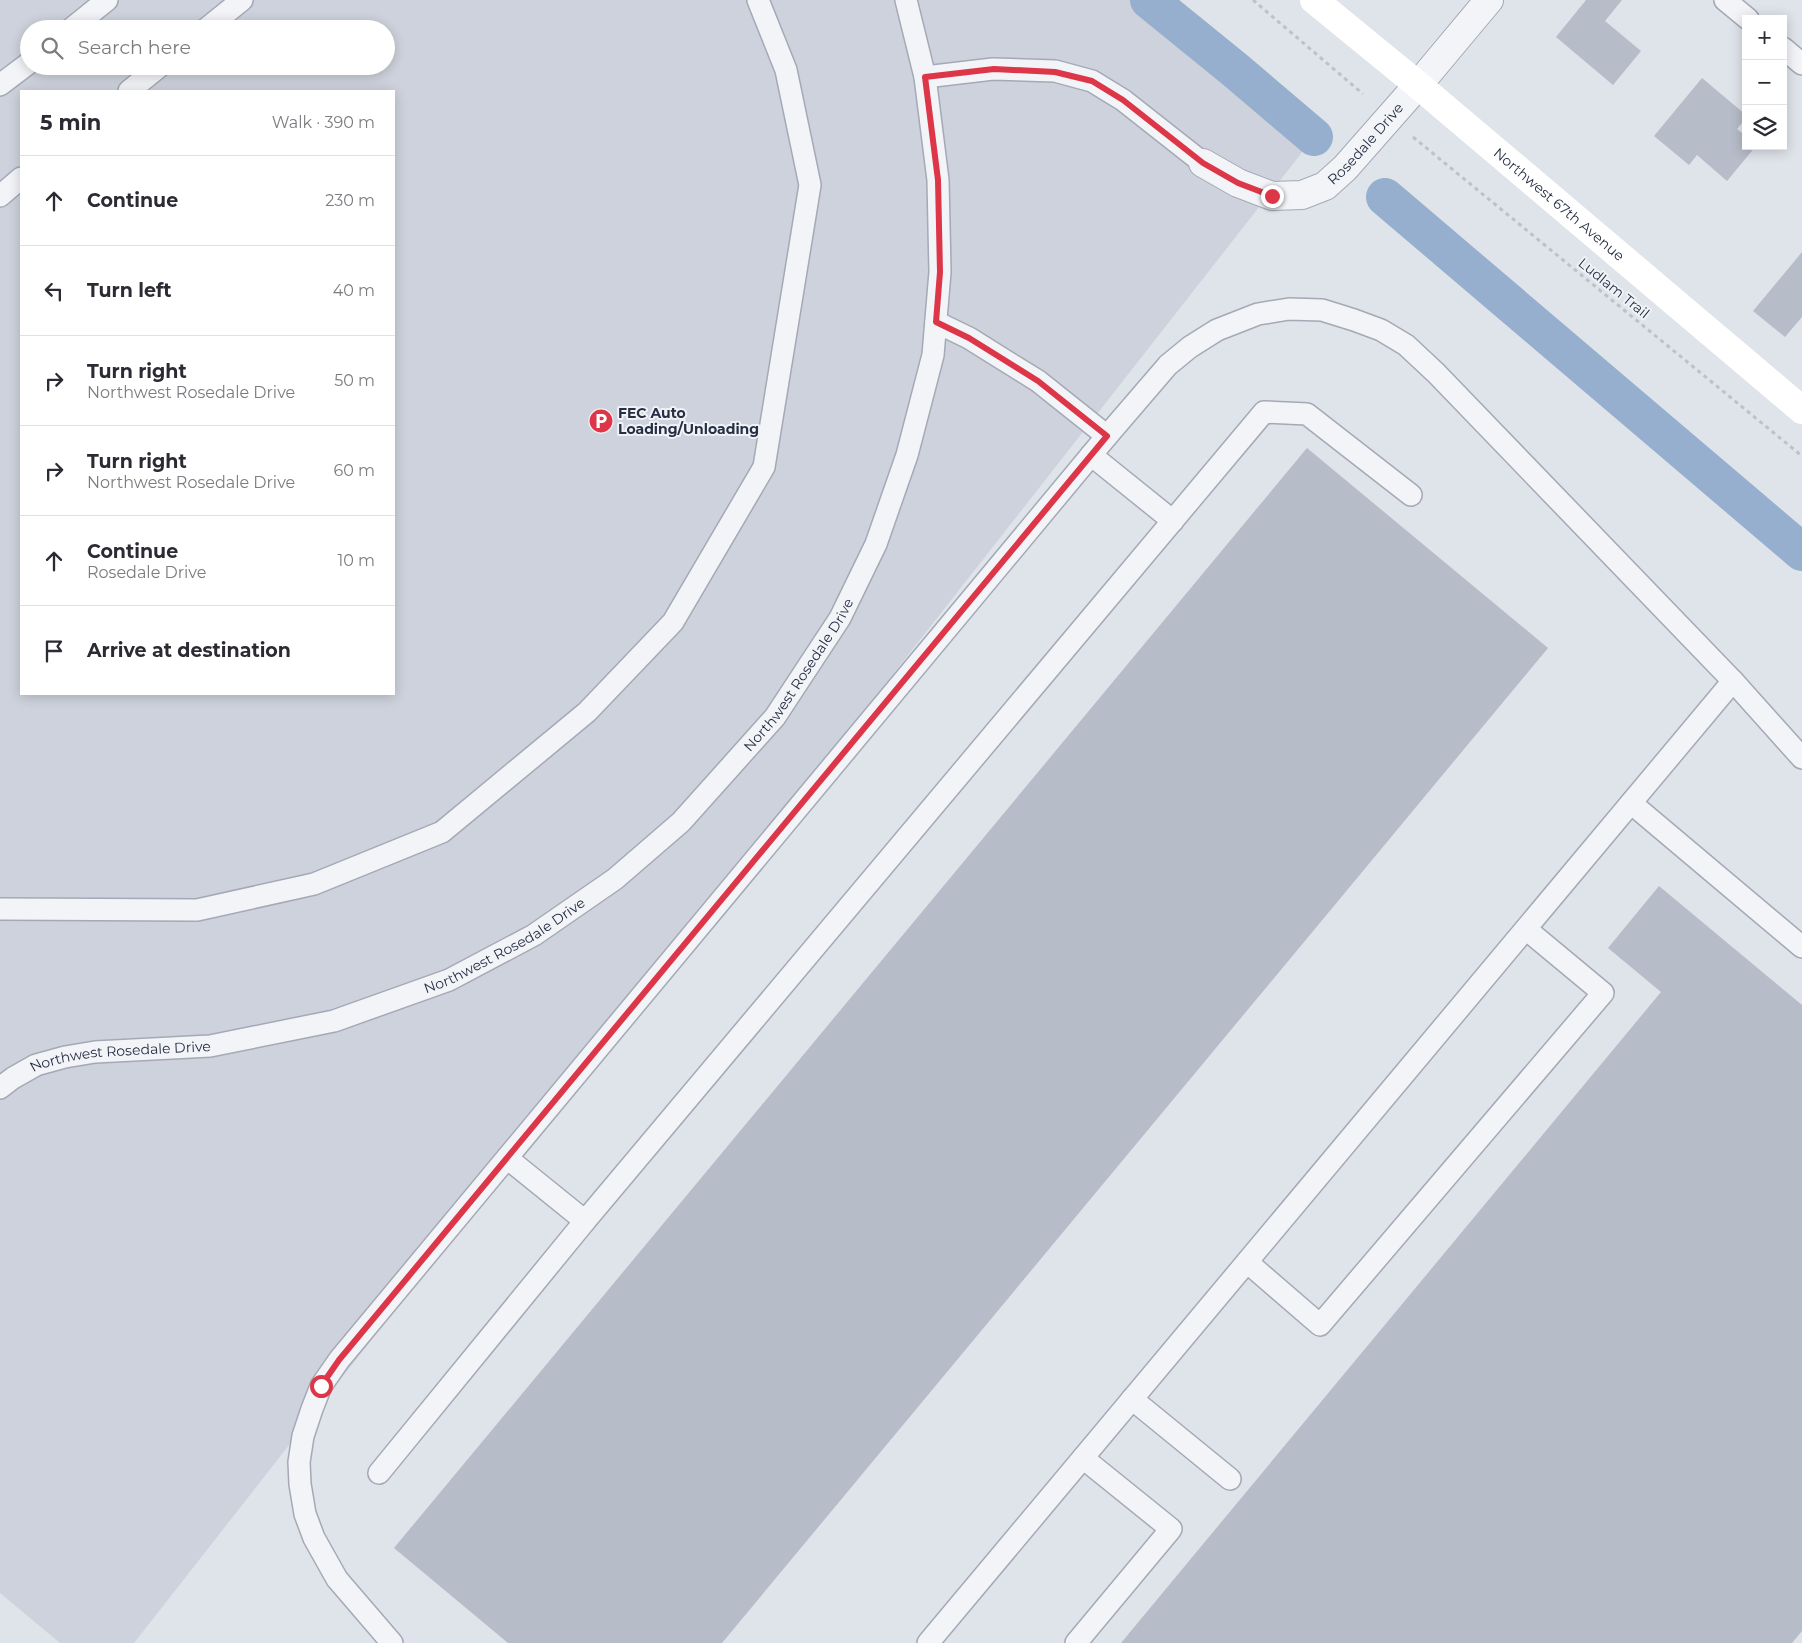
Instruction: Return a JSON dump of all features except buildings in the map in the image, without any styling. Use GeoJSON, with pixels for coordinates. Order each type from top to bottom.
{"type":"FeatureCollection","features":[{"type":"Feature","properties":{"kind":"street","name":"Northwest 67th Avenue"},"geometry":{"type":"LineString","coordinates":[[1314,0],[1418,85],[1802,410]]}},
{"type":"Feature","properties":{"kind":"street","name":"Rosedale Drive"},"geometry":{"type":"LineString","coordinates":[[1203,163],[1238,183],[1272,196],[1302,196],[1325,186],[1345,168],[1489,0]]}},
{"type":"Feature","properties":{"kind":"lane"},"geometry":{"type":"LineString","coordinates":[[82,20],[107,0]]}},
{"type":"Feature","properties":{"kind":"lane"},"geometry":{"type":"LineString","coordinates":[[217,20],[242,0]]}},
{"type":"Feature","properties":{"kind":"lane"},"geometry":{"type":"LineString","coordinates":[[0,909],[197,910],[314,884],[442,832],[587,712],[673,622],[764,467],[810,185],[786,70],[758,0]]}},
{"type":"Feature","properties":{"kind":"lane","name":"Northwest Rosedale Drive"},"geometry":{"type":"LineString","coordinates":[[0,1088],[12,1078],[36,1065],[65,1056],[95,1052],[210,1046],[334,1021],[449,980],[534,935],[615,879],[681,822],[775,717],[840,618],[876,544],[907,455],[933,355],[940,272],[938,180],[925,77],[906,0]]}},
{"type":"Feature","properties":{"kind":"lane"},"geometry":{"type":"LineString","coordinates":[[1725,0],[1743,15]]}},
{"type":"Feature","properties":{"kind":"lane"},"geometry":{"type":"LineString","coordinates":[[1787,51],[1802,64]]}},
{"type":"Feature","properties":{"kind":"lane"},"geometry":{"type":"LineString","coordinates":[[0,85],[20,69]]}},
{"type":"Feature","properties":{"kind":"lane"},"geometry":{"type":"LineString","coordinates":[[925,77],[994,69],[1055,72],[1092,81],[1123,100],[1203,163]]}},
{"type":"Feature","properties":{"kind":"lane"},"geometry":{"type":"LineString","coordinates":[[130,90],[149,75]]}},
{"type":"Feature","properties":{"kind":"lane"},"geometry":{"type":"LineString","coordinates":[[0,196],[20,179]]}},
{"type":"Feature","properties":{"kind":"lane"},"geometry":{"type":"LineString","coordinates":[[392,1643],[337,1579],[314,1538],[305,1514],[300,1484],[299,1462],[303,1436],[321,1386],[339,1360],[1107,436],[1168,365],[1190,347],[1217,330],[1258,314],[1289,309],[1322,310],[1381,330],[1406,346],[1436,374],[1733,681],[1802,758]]}},
{"type":"Feature","properties":{"kind":"lane"},"geometry":{"type":"LineString","coordinates":[[936,322],[969,338],[1038,381],[1107,436]]}},
{"type":"Feature","properties":{"kind":"lane"},"geometry":{"type":"LineString","coordinates":[[379,1473],[584,1221],[1264,412],[1307,414],[1411,495]]}},
{"type":"Feature","properties":{"kind":"lane"},"geometry":{"type":"LineString","coordinates":[[1091,455],[1173,521]]}},
{"type":"Feature","properties":{"kind":"lane"},"geometry":{"type":"LineString","coordinates":[[928,1643],[1733,681]]}},
{"type":"Feature","properties":{"kind":"lane"},"geometry":{"type":"LineString","coordinates":[[1630,803],[1802,947]]}},
{"type":"Feature","properties":{"kind":"lane"},"geometry":{"type":"LineString","coordinates":[[1247,1262],[1320,1325],[1603,993],[1526,928]]}},
{"type":"Feature","properties":{"kind":"lane"},"geometry":{"type":"LineString","coordinates":[[507,1158],[584,1221]]}},
{"type":"Feature","properties":{"kind":"lane"},"geometry":{"type":"LineString","coordinates":[[1132,1399],[1230,1479]]}},
{"type":"Feature","properties":{"kind":"lane"},"geometry":{"type":"LineString","coordinates":[[1076,1643],[1171,1529],[1083,1458]]}},
{"type":"Feature","properties":{"kind":"path"},"geometry":{"type":"LineString","coordinates":[[1253,0],[1363,94]]}},
{"type":"Feature","properties":{"kind":"path","name":"Ludlam Trail"},"geometry":{"type":"LineString","coordinates":[[1412,137],[1802,456]]}},
{"type":"Feature","properties":{"kind":"shaded area"},"geometry":{"type":"Polygon","coordinates":[[[0,0],[1143,0],[1314,137],[134,1643],[60,1643],[0,1593],[0,0]]]}},
{"type":"Feature","properties":{"kind":"waterway"},"geometry":{"type":"LineString","coordinates":[[1149,0],[1314,137]]}},
{"type":"Feature","properties":{"kind":"waterway"},"geometry":{"type":"LineString","coordinates":[[1385,197],[1802,552]]}},
{"type":"Feature","properties":{"kind":"place","name":"FEC Auto Loading/Unloading"},"geometry":{"type":"Point","coordinates":[601,421]}},
{"type":"Feature","properties":{"kind":"route"},"geometry":{"type":"LineString","coordinates":[[321,1386],[339,1360],[1107,436],[1038,381],[969,338],[936,322],[940,272],[938,180],[925,77],[994,69],[1055,72],[1092,81],[1123,100],[1203,163],[1238,183],[1272,196]]}}]}
